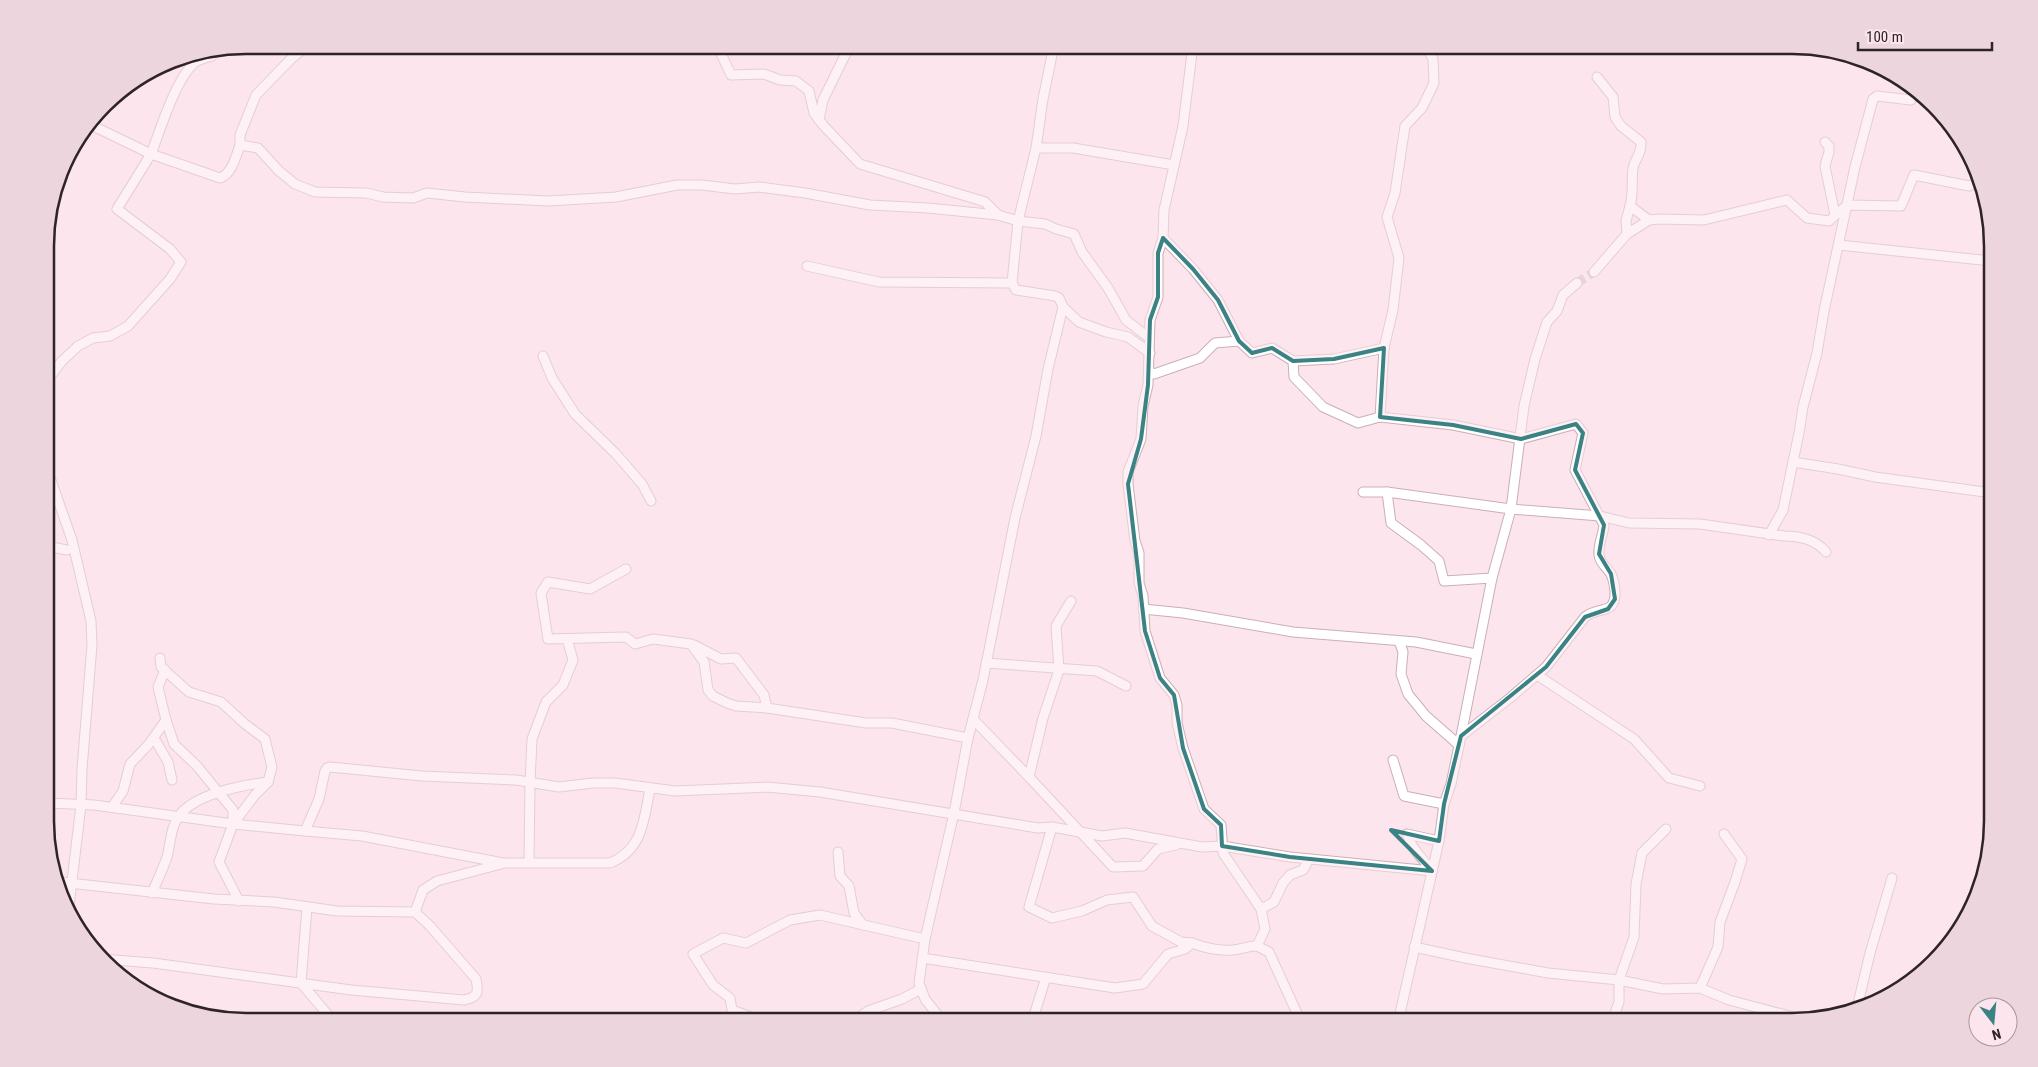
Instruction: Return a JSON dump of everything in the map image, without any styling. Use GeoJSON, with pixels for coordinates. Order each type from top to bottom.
{"type":"FeatureCollection","features":[{"type":"Feature","properties":{"kind":"street"},"geometry":{"type":"LineString","coordinates":[[94,127],[151,154],[220,178],[225,177],[230,170],[240,145],[240,135],[256,95],[297,54]]}},
{"type":"Feature","properties":{"kind":"street"},"geometry":{"type":"LineString","coordinates":[[721,54],[731,75],[764,74],[780,80],[796,81],[801,84],[809,91],[814,113],[819,120],[863,166],[985,202],[998,215]]}},
{"type":"Feature","properties":{"kind":"street"},"geometry":{"type":"LineString","coordinates":[[819,120],[823,100],[846,54]]}},
{"type":"Feature","properties":{"kind":"street"},"geometry":{"type":"LineString","coordinates":[[1052,54],[1036,148],[1018,221],[1012,283],[1016,290],[1059,298],[1063,307],[1079,322],[1106,332],[1128,337],[1150,353]]}},
{"type":"Feature","properties":{"kind":"street"},"geometry":{"type":"LineString","coordinates":[[1192,54],[1183,126],[1164,210],[1163,238],[1158,253],[1158,298],[1150,320],[1148,337],[1150,353],[1149,371],[1141,439],[1128,472],[1128,484],[1135,541],[1139,553],[1139,583],[1145,631],[1160,678],[1174,695],[1177,705],[1177,723],[1190,771],[1204,808],[1221,825],[1223,853],[1261,909],[1265,929],[1258,946]]}},
{"type":"Feature","properties":{"kind":"street"},"geometry":{"type":"LineString","coordinates":[[1380,416],[1384,348],[1393,310],[1399,258],[1387,217],[1395,193],[1405,126],[1422,108],[1434,83],[1433,59],[1430,54]]}},
{"type":"Feature","properties":{"kind":"street"},"geometry":{"type":"LineString","coordinates":[[54,372],[78,346],[92,338],[110,336],[128,326],[170,279],[180,262],[170,249],[117,210],[151,154],[179,84],[187,71],[197,62],[210,57]]}},
{"type":"Feature","properties":{"kind":"street"},"geometry":{"type":"LineString","coordinates":[[1597,77],[1613,98],[1615,117],[1621,126],[1641,142],[1641,149],[1633,166],[1634,194],[1626,221],[1627,234]]}},
{"type":"Feature","properties":{"kind":"street"},"geometry":{"type":"LineString","coordinates":[[1770,534],[1783,510],[1803,408],[1817,354],[1824,310],[1873,99],[1877,96],[1911,100]]}},
{"type":"Feature","properties":{"kind":"street"},"geometry":{"type":"LineString","coordinates":[[1825,142],[1829,146],[1825,166],[1835,215]]}},
{"type":"Feature","properties":{"kind":"street"},"geometry":{"type":"LineString","coordinates":[[240,145],[258,148],[279,171],[295,184],[315,192],[356,192],[413,198],[427,194],[465,198],[548,201],[616,197],[677,185],[702,185],[735,189],[759,187],[805,192],[870,205],[928,208],[998,215],[1018,221],[1044,224],[1074,234],[1082,252],[1108,288],[1126,320],[1148,337]]}},
{"type":"Feature","properties":{"kind":"street"},"geometry":{"type":"LineString","coordinates":[[1036,148],[1074,148],[1174,165]]}},
{"type":"Feature","properties":{"kind":"street"},"geometry":{"type":"LineString","coordinates":[[1594,272],[1627,234],[1649,220],[1704,220],[1787,200],[1807,218],[1828,221],[1848,205],[1900,206],[1914,175],[1969,186],[1974,184]]}},
{"type":"Feature","properties":{"kind":"street"},"geometry":{"type":"LineString","coordinates":[[1630,206],[1649,220]]}},
{"type":"Feature","properties":{"kind":"street"},"geometry":{"type":"LineString","coordinates":[[1163,238],[1194,269],[1218,300],[1239,342],[1252,353],[1272,348],[1293,361],[1334,359],[1384,348]]}},
{"type":"Feature","properties":{"kind":"street"},"geometry":{"type":"LineString","coordinates":[[1839,244],[1984,260]]}},
{"type":"Feature","properties":{"kind":"street"},"geometry":{"type":"LineString","coordinates":[[807,266],[879,282],[1012,283]]}},
{"type":"Feature","properties":{"kind":"street"},"geometry":{"type":"LineString","coordinates":[[1400,1013],[1440,841],[1444,804],[1451,784],[1492,578],[1511,509],[1524,406],[1547,322],[1557,311],[1564,295],[1577,283]]}},
{"type":"Feature","properties":{"kind":"street"},"geometry":{"type":"LineString","coordinates":[[936,1013],[926,999],[919,983],[924,940],[954,813],[1015,518],[1036,436],[1046,377],[1063,307]]}},
{"type":"Feature","properties":{"kind":"street"},"geometry":{"type":"LineString","coordinates":[[1149,371],[1154,374],[1200,358],[1215,343],[1239,342]]}},
{"type":"Feature","properties":{"kind":"street"},"geometry":{"type":"LineString","coordinates":[[543,356],[552,378],[575,414],[616,454],[642,484],[650,501]]}},
{"type":"Feature","properties":{"kind":"street"},"geometry":{"type":"LineString","coordinates":[[1293,361],[1294,377],[1323,408],[1358,423],[1380,416],[1453,425],[1521,439],[1576,424],[1583,433],[1575,470],[1604,525],[1598,543],[1600,562],[1611,574],[1615,600],[1608,609],[1591,612],[1585,617],[1546,667],[1461,736]]}},
{"type":"Feature","properties":{"kind":"street"},"geometry":{"type":"LineString","coordinates":[[1792,462],[1875,477],[1984,492]]}},
{"type":"Feature","properties":{"kind":"street"},"geometry":{"type":"LineString","coordinates":[[54,489],[72,540],[91,621],[92,645],[81,805],[70,899]]}},
{"type":"Feature","properties":{"kind":"street"},"geometry":{"type":"LineString","coordinates":[[1364,492],[1386,492],[1511,509],[1600,516],[1629,524],[1700,524],[1797,536],[1821,546],[1826,552]]}},
{"type":"Feature","properties":{"kind":"street"},"geometry":{"type":"LineString","coordinates":[[1386,492],[1391,523],[1439,561],[1444,581],[1492,578]]}},
{"type":"Feature","properties":{"kind":"street"},"geometry":{"type":"LineString","coordinates":[[54,548],[67,550]]}},
{"type":"Feature","properties":{"kind":"street"},"geometry":{"type":"LineString","coordinates":[[626,569],[590,590],[548,582],[541,593],[548,639],[626,637],[635,644],[653,639],[691,644],[721,659],[736,658],[764,695],[766,708]]}},
{"type":"Feature","properties":{"kind":"street"},"geometry":{"type":"LineString","coordinates":[[1029,777],[1043,718],[1059,670],[1056,626],[1071,601]]}},
{"type":"Feature","properties":{"kind":"street"},"geometry":{"type":"LineString","coordinates":[[1143,609],[1183,613],[1292,632],[1399,641],[1476,654]]}},
{"type":"Feature","properties":{"kind":"street"},"geometry":{"type":"LineString","coordinates":[[530,862],[532,739],[546,702],[563,685],[573,660],[567,639]]}},
{"type":"Feature","properties":{"kind":"street"},"geometry":{"type":"LineString","coordinates":[[1399,641],[1403,652],[1401,674],[1408,694],[1426,716],[1459,745]]}},
{"type":"Feature","properties":{"kind":"street"},"geometry":{"type":"LineString","coordinates":[[691,644],[704,662],[708,690],[713,696],[736,706],[766,708],[866,723],[892,723],[968,738]]}},
{"type":"Feature","properties":{"kind":"street"},"geometry":{"type":"LineString","coordinates":[[160,658],[161,667],[189,692],[221,702],[265,739],[272,767],[268,782],[255,795],[234,824],[219,862],[239,901]]}},
{"type":"Feature","properties":{"kind":"street"},"geometry":{"type":"LineString","coordinates":[[986,663],[1059,670],[1097,671],[1126,686]]}},
{"type":"Feature","properties":{"kind":"street"},"geometry":{"type":"LineString","coordinates":[[164,670],[158,687],[174,744],[197,766],[233,810],[234,824]]}},
{"type":"Feature","properties":{"kind":"street"},"geometry":{"type":"LineString","coordinates":[[1537,675],[1634,739],[1669,778],[1700,786]]}},
{"type":"Feature","properties":{"kind":"street"},"geometry":{"type":"LineString","coordinates":[[973,719],[1113,867],[1143,866],[1158,848],[1182,843]]}},
{"type":"Feature","properties":{"kind":"street"},"geometry":{"type":"LineString","coordinates":[[112,808],[124,791],[130,764],[154,738],[166,720]]}},
{"type":"Feature","properties":{"kind":"street"},"geometry":{"type":"LineString","coordinates":[[154,738],[168,762],[172,780]]}},
{"type":"Feature","properties":{"kind":"street"},"geometry":{"type":"LineString","coordinates":[[1393,760],[1404,796],[1444,804]]}},
{"type":"Feature","properties":{"kind":"street"},"geometry":{"type":"LineString","coordinates":[[306,831],[319,799],[326,771],[330,766],[422,776],[530,782],[559,787],[593,783],[615,783],[675,791],[767,787],[820,792],[1038,828],[1052,827],[1102,836],[1125,833],[1202,847],[1222,846],[1309,859],[1432,871]]}},
{"type":"Feature","properties":{"kind":"street"},"geometry":{"type":"LineString","coordinates":[[152,893],[167,856],[173,828],[179,816],[196,802],[229,788],[268,782]]}},
{"type":"Feature","properties":{"kind":"street"},"geometry":{"type":"LineString","coordinates":[[414,912],[423,890],[437,881],[505,863],[610,862],[620,859],[637,842],[643,829],[650,789]]}},
{"type":"Feature","properties":{"kind":"street"},"geometry":{"type":"LineString","coordinates":[[54,803],[112,808],[234,824],[362,836],[505,863]]}},
{"type":"Feature","properties":{"kind":"street"},"geometry":{"type":"LineString","coordinates":[[1052,827],[1029,907],[1052,918],[1082,911],[1108,900],[1134,897],[1152,926],[1181,942],[1225,950],[1236,950],[1243,946],[1258,946],[1269,952],[1297,1013]]}},
{"type":"Feature","properties":{"kind":"street"},"geometry":{"type":"LineString","coordinates":[[1615,1013],[1619,1002],[1619,980],[1634,937],[1636,884],[1642,853],[1666,829]]}},
{"type":"Feature","properties":{"kind":"street"},"geometry":{"type":"LineString","coordinates":[[1432,871],[1421,856],[1412,848],[1407,834],[1440,841]]}},
{"type":"Feature","properties":{"kind":"street"},"geometry":{"type":"LineString","coordinates":[[1700,988],[1718,947],[1720,922],[1742,859],[1724,834]]}},
{"type":"Feature","properties":{"kind":"street"},"geometry":{"type":"LineString","coordinates":[[838,852],[840,876],[849,886],[854,913],[863,925]]}},
{"type":"Feature","properties":{"kind":"street"},"geometry":{"type":"LineString","coordinates":[[1261,909],[1274,902],[1290,875],[1303,870],[1309,859]]}},
{"type":"Feature","properties":{"kind":"street"},"geometry":{"type":"LineString","coordinates":[[1858,1002],[1870,953],[1892,878]]}},
{"type":"Feature","properties":{"kind":"street"},"geometry":{"type":"LineString","coordinates":[[64,883],[152,893],[239,901],[274,902],[307,908],[414,912],[430,926],[476,979],[478,988],[473,998],[464,1000],[351,990],[113,960]]}},
{"type":"Feature","properties":{"kind":"street"},"geometry":{"type":"LineString","coordinates":[[307,908],[301,983],[326,1013]]}},
{"type":"Feature","properties":{"kind":"street"},"geometry":{"type":"LineString","coordinates":[[740,1013],[732,1010],[730,998],[713,985],[693,954],[723,938],[746,943],[790,920],[820,915],[924,940]]}},
{"type":"Feature","properties":{"kind":"street"},"geometry":{"type":"LineString","coordinates":[[922,958],[1115,988],[1142,984],[1168,954],[1185,949],[1192,943]]}},
{"type":"Feature","properties":{"kind":"street"},"geometry":{"type":"LineString","coordinates":[[1414,947],[1548,973],[1619,980],[1663,989],[1700,988],[1729,1000],[1778,1013]]}},
{"type":"Feature","properties":{"kind":"street"},"geometry":{"type":"LineString","coordinates":[[1035,1013],[1046,977]]}},
{"type":"Feature","properties":{"kind":"street"},"geometry":{"type":"LineString","coordinates":[[865,1013],[902,999],[921,989]]}},
{"type":"Feature","properties":{"kind":"highlighted area"},"geometry":{"type":"Polygon","coordinates":[[[1163,238],[1193,269],[1218,300],[1239,341],[1252,353],[1272,348],[1293,361],[1334,359],[1384,348],[1380,417],[1453,425],[1521,439],[1576,424],[1583,433],[1575,470],[1604,525],[1599,554],[1611,574],[1615,599],[1608,609],[1585,617],[1546,667],[1461,736],[1444,804],[1439,841],[1391,830],[1432,871],[1290,857],[1222,846],[1221,825],[1204,809],[1183,748],[1174,695],[1160,678],[1145,631],[1128,484],[1141,439],[1148,385],[1150,320],[1158,297],[1158,253],[1163,238]]]}},
{"type":"Feature","properties":{"kind":"tunnel"},"geometry":{"type":"LineString","coordinates":[[1577,283],[1594,272]]}}]}
